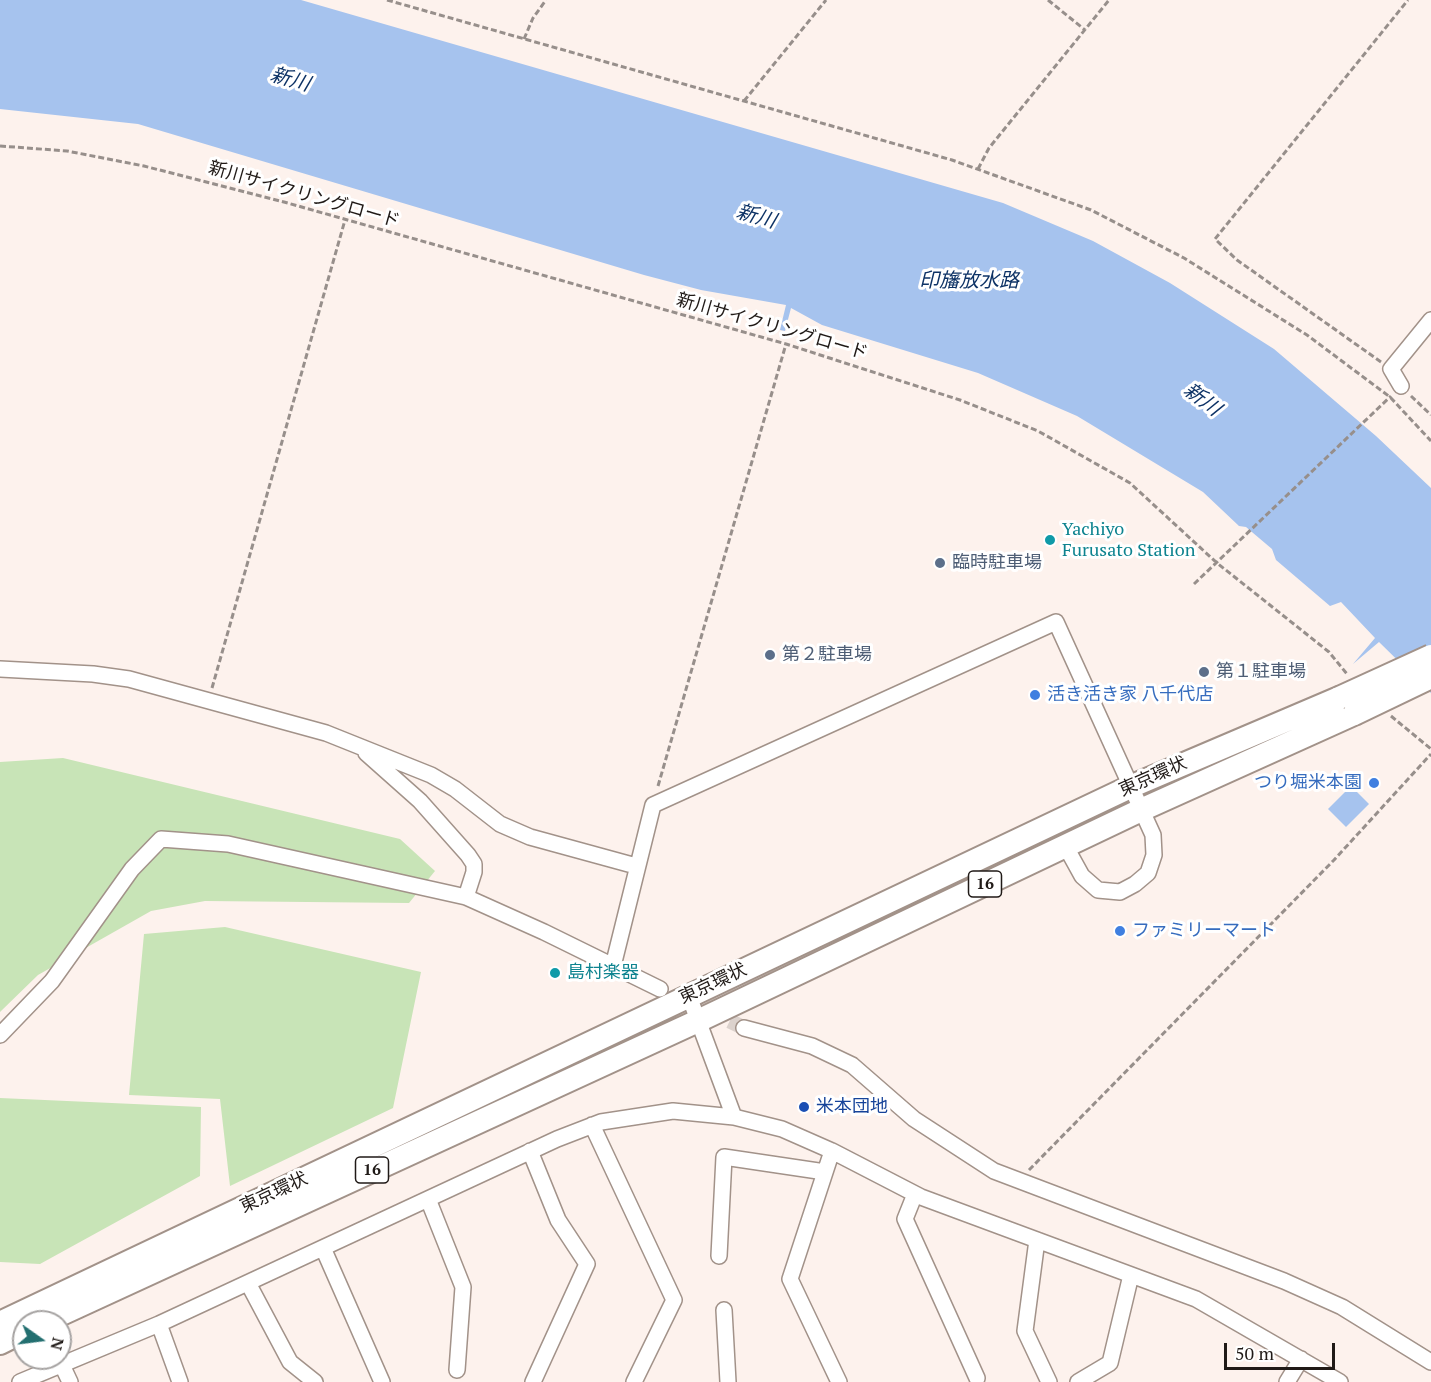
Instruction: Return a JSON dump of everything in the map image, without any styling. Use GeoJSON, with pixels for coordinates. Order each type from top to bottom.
{"type":"FeatureCollection","features":[{"type":"Feature","properties":{"kind":"highway","name":"東京環状"},"geometry":{"type":"LineString","coordinates":[[70,1310],[700,1020],[828,957],[1066,847],[1346,706],[1431,656]]}},
{"type":"Feature","properties":{"kind":"highway","name":"東京環状"},"geometry":{"type":"LineString","coordinates":[[0,1327],[1130,787],[1346,706],[1431,677]]}},
{"type":"Feature","properties":{"kind":"street"},"geometry":{"type":"LineString","coordinates":[[1395,391],[1391,369],[1431,320]]}},
{"type":"Feature","properties":{"kind":"street"},"geometry":{"type":"LineString","coordinates":[[613,966],[635,882],[636,866],[653,806],[1056,622],[1154,835],[1154,855],[1148,873],[1135,884],[1120,892],[1098,890],[1082,876],[1066,847]]}},
{"type":"Feature","properties":{"kind":"street"},"geometry":{"type":"LineString","coordinates":[[0,669],[93,674],[129,679],[326,733],[431,775],[455,789],[500,824],[530,837],[636,866]]}},
{"type":"Feature","properties":{"kind":"street"},"geometry":{"type":"LineString","coordinates":[[356,746],[420,801],[468,855],[474,864],[474,872],[466,897]]}},
{"type":"Feature","properties":{"kind":"street"},"geometry":{"type":"LineString","coordinates":[[0,1035],[52,981],[132,869],[161,839],[228,844],[466,897],[660,989]]}},
{"type":"Feature","properties":{"kind":"street"},"geometry":{"type":"LineString","coordinates":[[689,996],[700,1020],[734,1117]]}},
{"type":"Feature","properties":{"kind":"street"},"geometry":{"type":"LineString","coordinates":[[744,1028],[812,1046],[852,1065],[914,1119],[994,1171],[1284,1281],[1342,1307],[1431,1362]]}},
{"type":"Feature","properties":{"kind":"street"},"geometry":{"type":"LineString","coordinates":[[72,1361],[159,1324],[531,1151],[592,1125],[635,1114],[673,1111],[734,1117],[782,1129],[832,1150],[915,1194],[1196,1299],[1340,1382]]}},
{"type":"Feature","properties":{"kind":"street"},"geometry":{"type":"LineString","coordinates":[[592,1125],[674,1300],[634,1382]]}},
{"type":"Feature","properties":{"kind":"street"},"geometry":{"type":"LineString","coordinates":[[832,1150],[790,1279],[839,1382]]}},
{"type":"Feature","properties":{"kind":"street"},"geometry":{"type":"LineString","coordinates":[[531,1151],[558,1220],[587,1264],[533,1382]]}},
{"type":"Feature","properties":{"kind":"street"},"geometry":{"type":"LineString","coordinates":[[719,1256],[724,1157],[825,1172]]}},
{"type":"Feature","properties":{"kind":"street"},"geometry":{"type":"LineString","coordinates":[[915,1194],[905,1219],[977,1378]]}},
{"type":"Feature","properties":{"kind":"street"},"geometry":{"type":"LineString","coordinates":[[428,1199],[463,1287],[458,1370]]}},
{"type":"Feature","properties":{"kind":"street"},"geometry":{"type":"LineString","coordinates":[[1036,1240],[1025,1331],[1049,1382]]}},
{"type":"Feature","properties":{"kind":"street"},"geometry":{"type":"LineString","coordinates":[[323,1248],[382,1382]]}},
{"type":"Feature","properties":{"kind":"street"},"geometry":{"type":"LineString","coordinates":[[1078,1382],[1110,1363],[1131,1275]]}},
{"type":"Feature","properties":{"kind":"street"},"geometry":{"type":"LineString","coordinates":[[248,1283],[290,1362],[315,1382]]}},
{"type":"Feature","properties":{"kind":"street"},"geometry":{"type":"LineString","coordinates":[[724,1310],[728,1382]]}},
{"type":"Feature","properties":{"kind":"street"},"geometry":{"type":"LineString","coordinates":[[159,1324],[180,1382]]}},
{"type":"Feature","properties":{"kind":"street"},"geometry":{"type":"LineString","coordinates":[[1287,1382],[1301,1359]]}},
{"type":"Feature","properties":{"kind":"street"},"geometry":{"type":"LineString","coordinates":[[20,1382],[50,1370]]}},
{"type":"Feature","properties":{"kind":"path"},"geometry":{"type":"LineString","coordinates":[[387,0],[744,102],[872,136],[978,169],[1091,210],[1184,258],[1431,415]]}},
{"type":"Feature","properties":{"kind":"path"},"geometry":{"type":"LineString","coordinates":[[524,39],[533,18],[546,0]]}},
{"type":"Feature","properties":{"kind":"path"},"geometry":{"type":"LineString","coordinates":[[744,102],[826,0]]}},
{"type":"Feature","properties":{"kind":"path"},"geometry":{"type":"LineString","coordinates":[[1048,0],[1085,30]]}},
{"type":"Feature","properties":{"kind":"path"},"geometry":{"type":"LineString","coordinates":[[978,169],[989,148],[1109,0]]}},
{"type":"Feature","properties":{"kind":"path"},"geometry":{"type":"LineString","coordinates":[[1391,369],[1237,260],[1215,239],[1408,0]]}},
{"type":"Feature","properties":{"kind":"path","name":"新川サイクリングロード"},"geometry":{"type":"LineString","coordinates":[[0,146],[67,151],[144,166],[345,220],[901,378],[1038,431],[1130,483],[1217,563],[1329,652],[1348,674]]}},
{"type":"Feature","properties":{"kind":"path"},"geometry":{"type":"LineString","coordinates":[[208,700],[345,220]]}},
{"type":"Feature","properties":{"kind":"path"},"geometry":{"type":"LineString","coordinates":[[653,806],[786,344]]}},
{"type":"Feature","properties":{"kind":"path"},"geometry":{"type":"LineString","coordinates":[[1395,391],[1431,441]]}},
{"type":"Feature","properties":{"kind":"path"},"geometry":{"type":"LineString","coordinates":[[1194,584],[1395,391]]}},
{"type":"Feature","properties":{"kind":"path"},"geometry":{"type":"LineString","coordinates":[[1385,710],[1431,749]]}},
{"type":"Feature","properties":{"kind":"path"},"geometry":{"type":"LineString","coordinates":[[1020,1180],[1176,1017],[1334,860],[1431,754]]}},
{"type":"Feature","properties":{"kind":"green space"},"geometry":{"type":"Polygon","coordinates":[[[63,758],[400,839],[435,871],[409,903],[205,901],[151,911],[38,975],[0,1012],[0,762],[63,758]]]}},
{"type":"Feature","properties":{"kind":"green space"},"geometry":{"type":"Polygon","coordinates":[[[225,927],[421,972],[393,1108],[230,1186],[220,1099],[129,1095],[144,934],[225,927]]]}},
{"type":"Feature","properties":{"kind":"green space"},"geometry":{"type":"Polygon","coordinates":[[[0,1098],[201,1107],[200,1176],[40,1264],[0,1262],[0,1098]]]}},
{"type":"Feature","properties":{"kind":"water","name":"印旛放水路"},"geometry":{"type":"Polygon","coordinates":[[[0,0],[301,0],[1003,203],[1093,241],[1170,283],[1274,349],[1376,436],[1431,488],[1431,693],[1379,642],[1353,664],[1375,638],[1341,602],[1330,606],[1276,560],[1272,549],[1246,527],[1239,526],[1203,492],[1077,416],[978,373],[822,325],[791,308],[785,331],[780,330],[786,305],[701,290],[644,275],[138,124],[0,109],[0,0]]]}},
{"type":"Feature","properties":{"kind":"water"},"geometry":{"type":"Polygon","coordinates":[[[1351,786],[1369,804],[1346,827],[1328,809],[1351,786]]]}},
{"type":"Feature","properties":{"kind":"tunnel"},"geometry":{"type":"LineString","coordinates":[[709,1011],[744,1028]]}},
{"type":"Feature","properties":{"kind":"place","name":"Yachiyo Furusato Station"},"geometry":{"type":"Point","coordinates":[1050,540]}},
{"type":"Feature","properties":{"kind":"place","name":"臨時駐車場"},"geometry":{"type":"Point","coordinates":[940,563]}},
{"type":"Feature","properties":{"kind":"place","name":"第２駐車場"},"geometry":{"type":"Point","coordinates":[770,655]}},
{"type":"Feature","properties":{"kind":"place","name":"第１駐車場"},"geometry":{"type":"Point","coordinates":[1204,672]}},
{"type":"Feature","properties":{"kind":"place","name":"活き活き家 八千代店"},"geometry":{"type":"Point","coordinates":[1035,695]}},
{"type":"Feature","properties":{"kind":"place","name":"つり堀米本園"},"geometry":{"type":"Point","coordinates":[1374,783]}},
{"type":"Feature","properties":{"kind":"place","name":"ファミリーマート"},"geometry":{"type":"Point","coordinates":[1120,931]}},
{"type":"Feature","properties":{"kind":"place","name":"島村楽器"},"geometry":{"type":"Point","coordinates":[555,973]}},
{"type":"Feature","properties":{"kind":"place","name":"米本団地"},"geometry":{"type":"Point","coordinates":[804,1107]}},
{"type":"Feature","properties":{"kind":"water label","name":"新川"},"geometry":{"type":"Point","coordinates":[290,80]}},
{"type":"Feature","properties":{"kind":"water label","name":"新川"},"geometry":{"type":"Point","coordinates":[756,217]}},
{"type":"Feature","properties":{"kind":"water label","name":"新川"},"geometry":{"type":"Point","coordinates":[1202,400]}}]}
